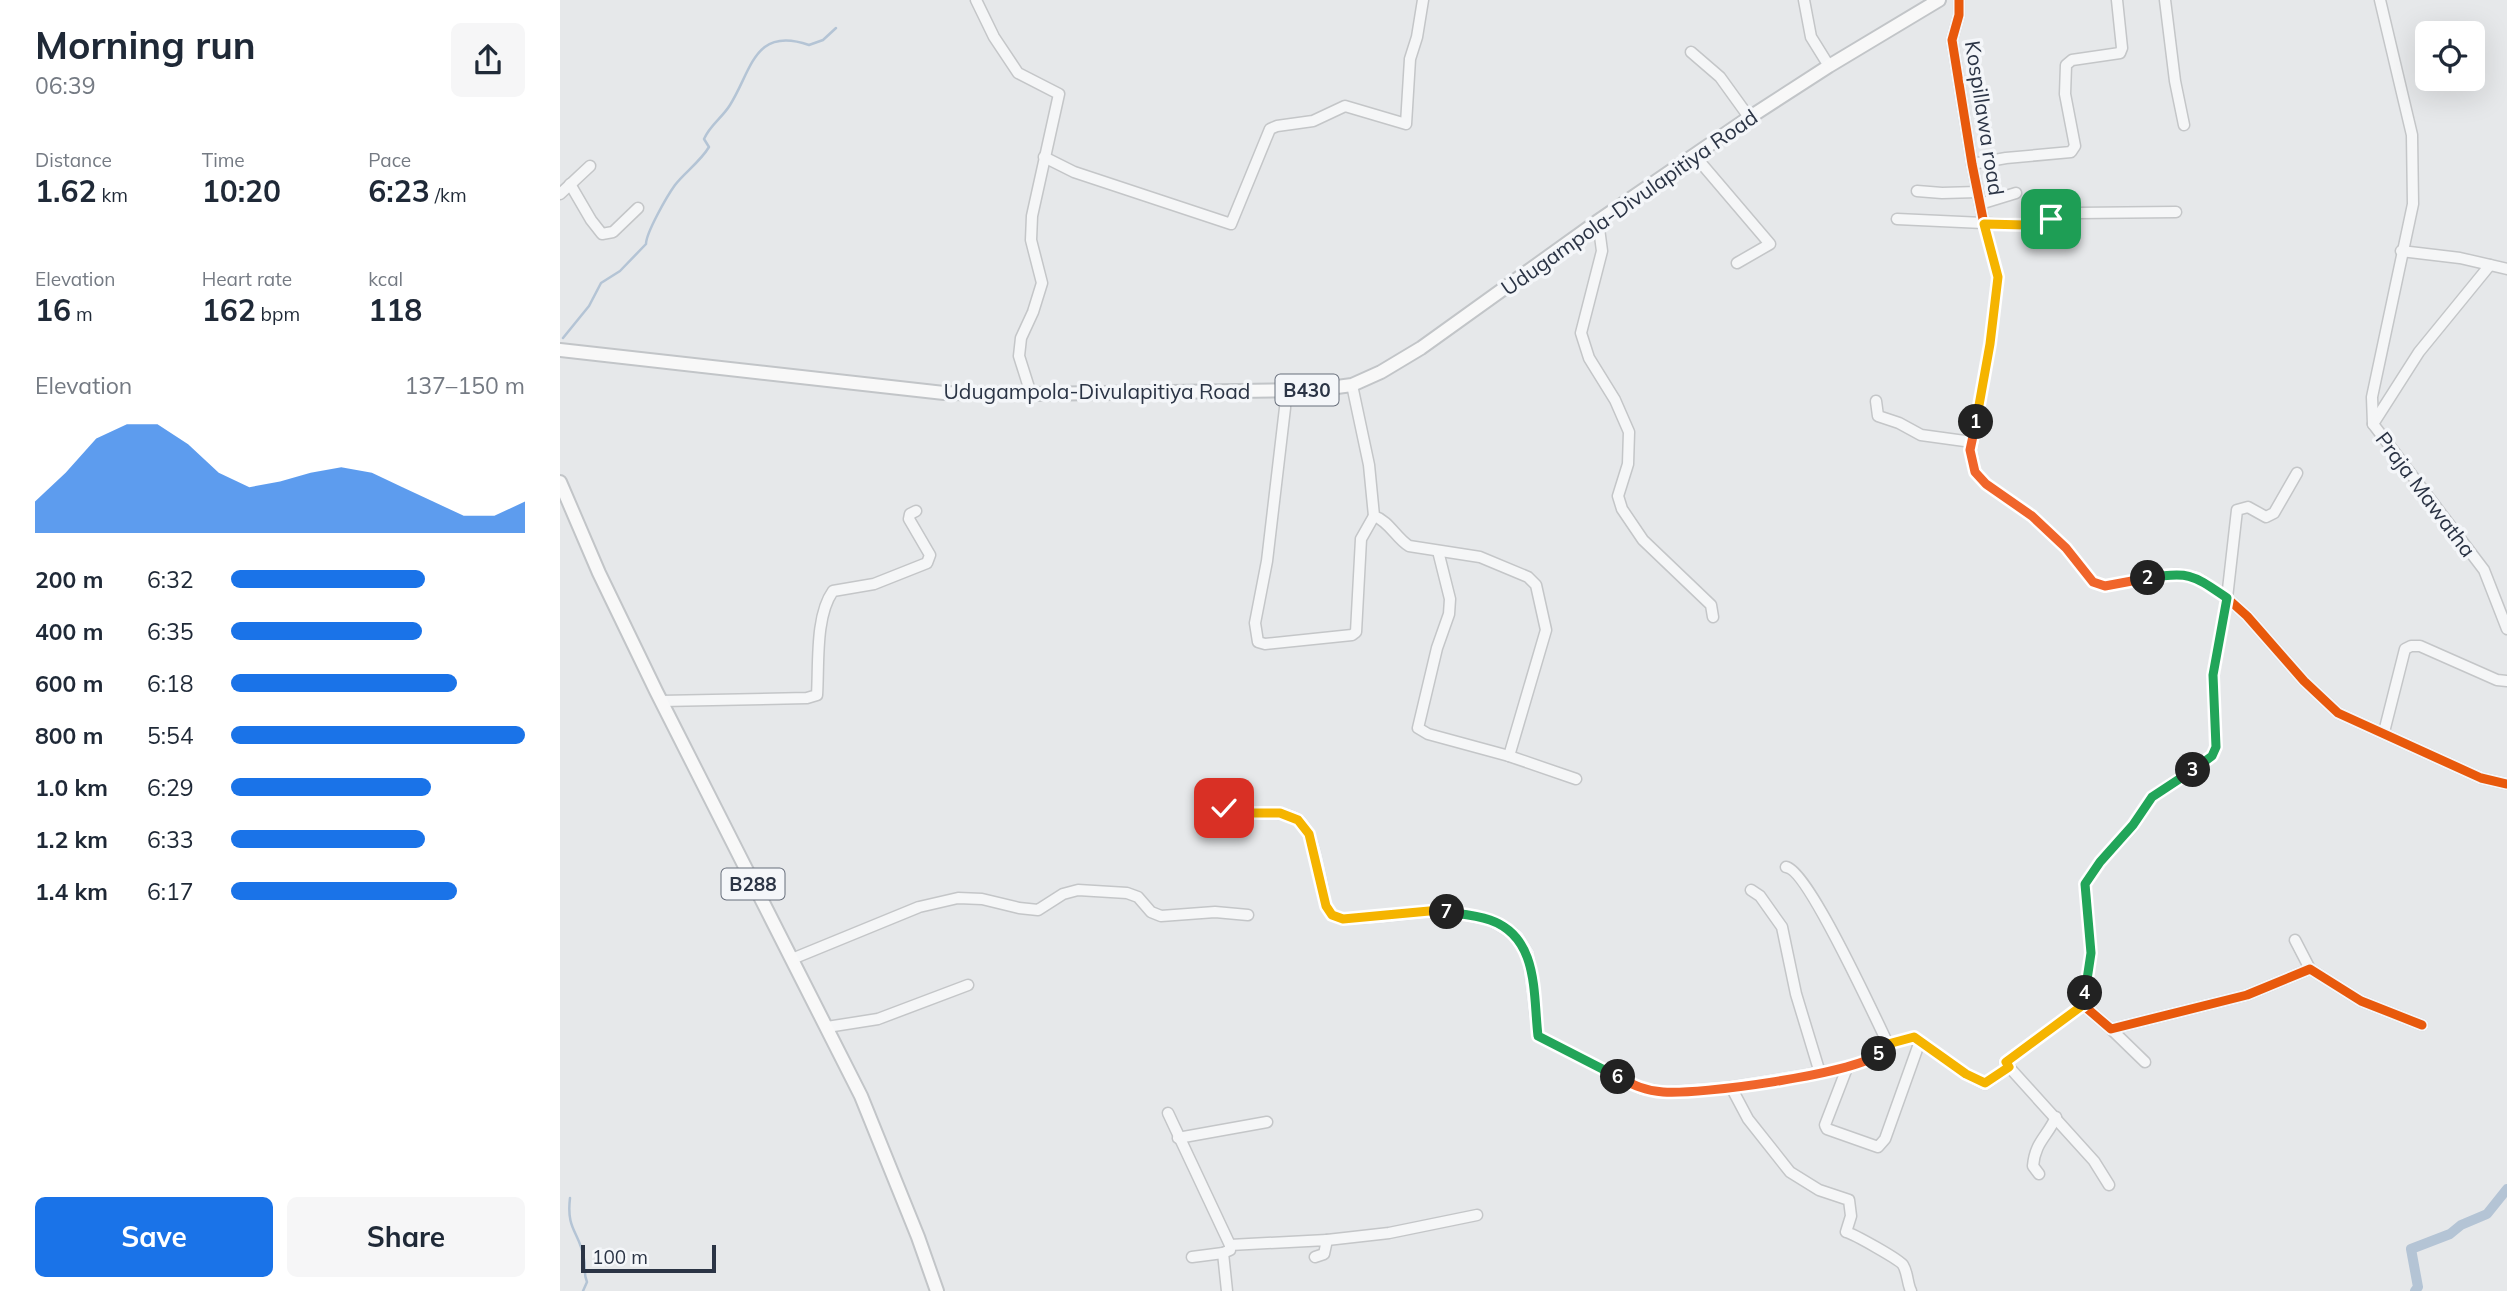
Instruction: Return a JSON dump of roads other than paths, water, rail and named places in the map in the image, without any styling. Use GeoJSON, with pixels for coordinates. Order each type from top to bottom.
{"type":"FeatureCollection","features":[{"type":"Feature","properties":{"kind":"main road","name":"Udugampola-Divulapitiya Road"},"geometry":{"type":"LineString","coordinates":[[560,350],[944,393],[1314,390],[1352,384],[1381,372],[1421,348],[1598,221],[1747,119],[1939,0]]}},
{"type":"Feature","properties":{"kind":"main road","name":"B288"},"geometry":{"type":"LineString","coordinates":[[560,482],[661,701],[861,1096],[937,1291]]}},
{"type":"Feature","properties":{"kind":"street"},"geometry":{"type":"LineString","coordinates":[[976,0],[994,37],[1018,73],[1059,94],[1032,216],[1031,240],[1042,283],[1021,338],[1019,356],[1031,394]]}},
{"type":"Feature","properties":{"kind":"street"},"geometry":{"type":"LineString","coordinates":[[1044,157],[1074,172],[1231,224],[1270,129],[1277,125],[1313,121],[1345,106],[1406,124],[1410,59],[1417,37],[1423,0]]}},
{"type":"Feature","properties":{"kind":"street"},"geometry":{"type":"LineString","coordinates":[[1804,0],[1811,37],[1829,66]]}},
{"type":"Feature","properties":{"kind":"street","name":"Kospillawa road"},"geometry":{"type":"LineString","coordinates":[[1959,0],[1959,15],[1952,40],[1972,164],[1998,277],[1990,344],[1970,450],[1975,472],[1986,484],[2032,516],[2066,548],[2093,582],[2105,586],[2176,574],[2198,578],[2247,616],[2304,681],[2338,713],[2481,778],[2507,784]]}},
{"type":"Feature","properties":{"kind":"street"},"geometry":{"type":"LineString","coordinates":[[1972,164],[2071,152],[2075,146],[2064,94],[2066,65],[2072,61],[2120,53],[2122,48],[2118,0]]}},
{"type":"Feature","properties":{"kind":"street"},"geometry":{"type":"LineString","coordinates":[[2165,0],[2175,81],[2184,125]]}},
{"type":"Feature","properties":{"kind":"street"},"geometry":{"type":"LineString","coordinates":[[2373,424],[2372,397],[2413,204],[2412,135],[2380,0]]}},
{"type":"Feature","properties":{"kind":"street"},"geometry":{"type":"LineString","coordinates":[[1690,52],[1720,78],[1746,113],[1747,119]]}},
{"type":"Feature","properties":{"kind":"street"},"geometry":{"type":"LineString","coordinates":[[1695,156],[1770,244],[1737,263]]}},
{"type":"Feature","properties":{"kind":"street"},"geometry":{"type":"LineString","coordinates":[[560,194],[590,166]]}},
{"type":"Feature","properties":{"kind":"street"},"geometry":{"type":"LineString","coordinates":[[570,184],[591,220],[603,234],[613,232],[638,208]]}},
{"type":"Feature","properties":{"kind":"street"},"geometry":{"type":"LineString","coordinates":[[1917,191],[1978,192]]}},
{"type":"Feature","properties":{"kind":"street"},"geometry":{"type":"LineString","coordinates":[[1980,204],[2016,193]]}},
{"type":"Feature","properties":{"kind":"street"},"geometry":{"type":"LineString","coordinates":[[1897,219],[2026,225],[2077,213],[2176,212]]}},
{"type":"Feature","properties":{"kind":"street"},"geometry":{"type":"LineString","coordinates":[[1598,221],[1602,251],[1581,333],[1589,358],[1615,400],[1629,432],[1628,464],[1618,496],[1622,509],[1643,540],[1710,605],[1713,617]]}},
{"type":"Feature","properties":{"kind":"street"},"geometry":{"type":"LineString","coordinates":[[2401,251],[2459,258],[2507,269]]}},
{"type":"Feature","properties":{"kind":"street","name":"Praja Mawatha"},"geometry":{"type":"LineString","coordinates":[[2490,265],[2419,352],[2373,424],[2484,570],[2507,629]]}},
{"type":"Feature","properties":{"kind":"street"},"geometry":{"type":"LineString","coordinates":[[1284,390],[1285,408],[1267,561],[1255,623],[1258,642],[1265,644],[1352,635],[1356,632],[1361,539],[1374,516],[1369,465],[1352,384]]}},
{"type":"Feature","properties":{"kind":"street"},"geometry":{"type":"LineString","coordinates":[[1876,401],[1878,416],[1921,435],[1972,442]]}},
{"type":"Feature","properties":{"kind":"street"},"geometry":{"type":"LineString","coordinates":[[2109,1185],[2094,1161],[2006,1062],[2083,1005],[2091,953],[2085,884],[2152,797],[2212,756],[2216,747],[2213,675],[2227,598],[2237,510],[2248,507],[2266,517],[2270,516],[2297,473]]}},
{"type":"Feature","properties":{"kind":"street"},"geometry":{"type":"LineString","coordinates":[[661,701],[807,698],[817,695],[822,619],[827,600],[833,591],[874,583],[927,563],[930,555],[909,519],[916,511]]}},
{"type":"Feature","properties":{"kind":"street"},"geometry":{"type":"LineString","coordinates":[[1374,516],[1382,519],[1409,547],[1480,557],[1528,577],[1536,585],[1546,630],[1509,756]]}},
{"type":"Feature","properties":{"kind":"street"},"geometry":{"type":"LineString","coordinates":[[1438,551],[1450,599],[1449,614],[1437,648],[1418,728],[1429,734],[1509,756],[1576,779]]}},
{"type":"Feature","properties":{"kind":"street"},"geometry":{"type":"LineString","coordinates":[[2384,732],[2405,649],[2411,646],[2420,646],[2497,680],[2507,681]]}},
{"type":"Feature","properties":{"kind":"street"},"geometry":{"type":"LineString","coordinates":[[1204,826],[1206,816],[1224,808],[1250,813],[1280,813],[1298,820],[1309,834],[1326,906],[1332,915],[1343,919],[1440,910],[1490,920],[1517,936],[1528,954],[1538,1036],[1642,1089],[1666,1092],[1731,1087],[1847,1068],[1878,1056],[1888,1044],[1914,1037],[1966,1074],[1985,1083],[2009,1067]]}},
{"type":"Feature","properties":{"kind":"street"},"geometry":{"type":"LineString","coordinates":[[1786,867],[1791,867],[1816,900],[1820,914],[1840,947],[1888,1044]]}},
{"type":"Feature","properties":{"kind":"street"},"geometry":{"type":"LineString","coordinates":[[792,959],[919,907],[958,898],[982,899],[1038,910],[1063,894],[1078,890],[1127,893],[1138,897],[1151,912],[1161,916],[1214,912],[1248,915]]}},
{"type":"Feature","properties":{"kind":"street"},"geometry":{"type":"LineString","coordinates":[[1751,890],[1760,896],[1782,927],[1796,995],[1820,1073]]}},
{"type":"Feature","properties":{"kind":"street"},"geometry":{"type":"LineString","coordinates":[[2295,940],[2310,970],[2361,1001],[2422,1026]]}},
{"type":"Feature","properties":{"kind":"street"},"geometry":{"type":"LineString","coordinates":[[2111,1029],[2247,995],[2310,970]]}},
{"type":"Feature","properties":{"kind":"street"},"geometry":{"type":"LineString","coordinates":[[827,1027],[878,1019],[968,985]]}},
{"type":"Feature","properties":{"kind":"street"},"geometry":{"type":"LineString","coordinates":[[2083,1005],[2145,1062]]}},
{"type":"Feature","properties":{"kind":"street"},"geometry":{"type":"LineString","coordinates":[[1847,1068],[1825,1125],[1827,1129],[1842,1136],[1878,1147],[1885,1139],[1920,1041]]}},
{"type":"Feature","properties":{"kind":"street"},"geometry":{"type":"LineString","coordinates":[[1731,1087],[1748,1119],[1790,1172],[1819,1190],[1849,1200],[1851,1216],[1846,1232],[1859,1236],[1900,1261],[1911,1291]]}},
{"type":"Feature","properties":{"kind":"street"},"geometry":{"type":"LineString","coordinates":[[1168,1112],[1226,1249],[1227,1291]]}},
{"type":"Feature","properties":{"kind":"street"},"geometry":{"type":"LineString","coordinates":[[2039,1174],[2034,1166],[2035,1151],[2040,1139],[2048,1134],[2056,1117]]}},
{"type":"Feature","properties":{"kind":"street"},"geometry":{"type":"LineString","coordinates":[[1178,1138],[1268,1122]]}},
{"type":"Feature","properties":{"kind":"street"},"geometry":{"type":"LineString","coordinates":[[1192,1257],[1226,1249],[1389,1233],[1477,1215]]}},
{"type":"Feature","properties":{"kind":"street"},"geometry":{"type":"LineString","coordinates":[[1315,1257],[1324,1254],[1327,1240]]}},
{"type":"Feature","properties":{"kind":"waterway"},"geometry":{"type":"LineString","coordinates":[[563,338],[589,306],[601,283],[620,271],[646,244],[653,223],[667,197],[709,147],[704,139],[730,105],[757,55],[766,46],[777,41],[809,45],[823,40],[836,28]]}},
{"type":"Feature","properties":{"kind":"waterway"},"geometry":{"type":"LineString","coordinates":[[2415,1291],[2418,1287],[2411,1249],[2450,1234],[2461,1225],[2487,1214],[2507,1189]]}},
{"type":"Feature","properties":{"kind":"waterway"},"geometry":{"type":"LineString","coordinates":[[570,1198],[570,1218],[585,1262],[587,1282],[583,1291]]}}]}
